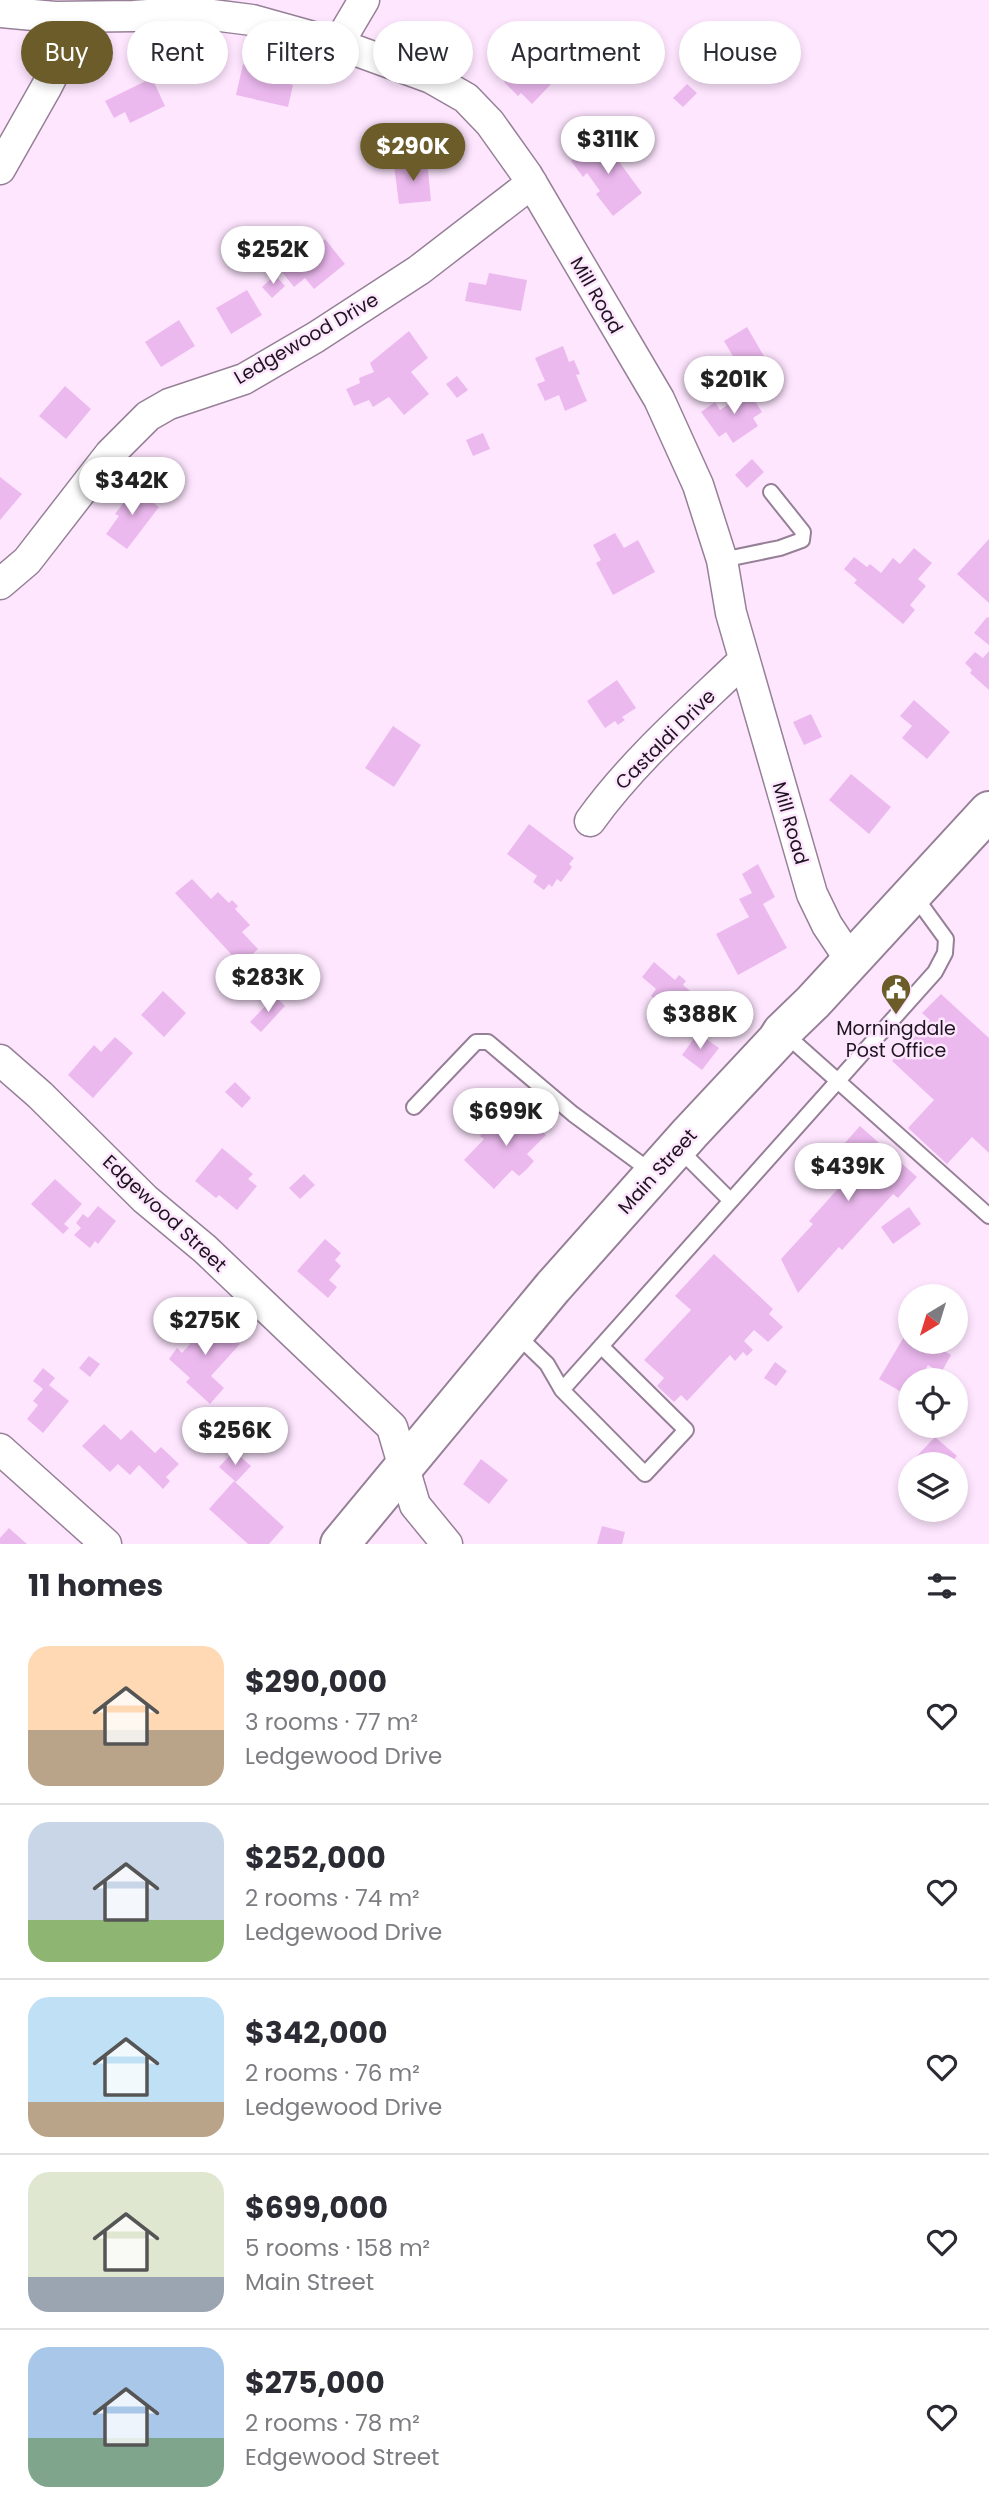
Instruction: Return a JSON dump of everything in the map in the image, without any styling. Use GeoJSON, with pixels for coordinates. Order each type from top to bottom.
{"type":"FeatureCollection","features":[{"type":"Feature","properties":{"kind":"main road","name":"Main Street"},"geometry":{"type":"LineString","coordinates":[[340,1544],[515,1332],[666,1161],[778,1040],[782,1032],[989,811]]}},
{"type":"Feature","properties":{"kind":"street"},"geometry":{"type":"LineString","coordinates":[[352,21],[364,0]]}},
{"type":"Feature","properties":{"kind":"street","name":"Mill Road"},"geometry":{"type":"LineString","coordinates":[[0,12],[82,17],[189,12],[256,21]]}},
{"type":"Feature","properties":{"kind":"street"},"geometry":{"type":"LineString","coordinates":[[0,169],[82,17]]}},
{"type":"Feature","properties":{"kind":"street","name":"Mill Road"},"geometry":{"type":"LineString","coordinates":[[359,52],[431,78],[466,98],[490,123],[532,183],[659,399],[698,485],[722,560],[731,613],[811,894],[827,925],[851,961]]}},
{"type":"Feature","properties":{"kind":"street","name":"Ledgewood Drive"},"geometry":{"type":"LineString","coordinates":[[0,584],[27,561],[110,454],[148,416],[169,404],[244,379],[316,337],[419,270],[532,183]]}},
{"type":"Feature","properties":{"kind":"street","name":"Castaldi Drive"},"geometry":{"type":"LineString","coordinates":[[590,821],[631,770],[744,660]]}},
{"type":"Feature","properties":{"kind":"street","name":"Edgewood Street"},"geometry":{"type":"LineString","coordinates":[[0,1059],[145,1199],[205,1249],[392,1427],[415,1505],[447,1544]]}},
{"type":"Feature","properties":{"kind":"street"},"geometry":{"type":"LineString","coordinates":[[0,1449],[106,1544]]}},
{"type":"Feature","properties":{"kind":"lane"},"geometry":{"type":"LineString","coordinates":[[722,560],[780,548],[802,540],[803,532],[771,492]]}},
{"type":"Feature","properties":{"kind":"lane"},"geometry":{"type":"LineString","coordinates":[[562,1390],[935,972],[944,953],[946,939],[913,894]]}},
{"type":"Feature","properties":{"kind":"lane"},"geometry":{"type":"LineString","coordinates":[[782,1032],[989,1216]]}},
{"type":"Feature","properties":{"kind":"lane"},"geometry":{"type":"LineString","coordinates":[[414,1107],[476,1042],[488,1042],[573,1114],[666,1161],[730,1200]]}},
{"type":"Feature","properties":{"kind":"lane"},"geometry":{"type":"LineString","coordinates":[[515,1332],[547,1364],[562,1390],[645,1474],[686,1430],[601,1346]]}},
{"type":"Feature","properties":{"kind":"building"},"geometry":{"type":"Polygon","coordinates":[[[242,68],[242,84],[293,85],[288,107],[236,95],[242,68]]]}},
{"type":"Feature","properties":{"kind":"building"},"geometry":{"type":"Polygon","coordinates":[[[140,84],[155,84],[165,106],[130,123],[125,112],[114,118],[105,101],[140,84]]]}},
{"type":"Feature","properties":{"kind":"building"},"geometry":{"type":"Polygon","coordinates":[[[506,84],[551,84],[532,104],[521,93],[518,96],[506,84]]]}},
{"type":"Feature","properties":{"kind":"building"},"geometry":{"type":"Polygon","coordinates":[[[687,84],[697,93],[683,107],[673,98],[687,84]]]}},
{"type":"Feature","properties":{"kind":"building"},"geometry":{"type":"Polygon","coordinates":[[[601,139],[610,150],[614,146],[622,156],[617,159],[642,193],[613,216],[596,194],[600,191],[587,173],[583,177],[571,161],[601,139]]]}},
{"type":"Feature","properties":{"kind":"building"},"geometry":{"type":"Polygon","coordinates":[[[427,161],[431,201],[399,204],[394,165],[427,161]]]}},
{"type":"Feature","properties":{"kind":"building"},"geometry":{"type":"Polygon","coordinates":[[[325,239],[345,264],[314,289],[305,278],[294,287],[279,268],[289,260],[293,265],[325,239]]]}},
{"type":"Feature","properties":{"kind":"building"},"geometry":{"type":"Polygon","coordinates":[[[489,273],[527,280],[521,311],[465,301],[469,282],[486,285],[489,273]]]}},
{"type":"Feature","properties":{"kind":"building"},"geometry":{"type":"Polygon","coordinates":[[[275,275],[285,286],[272,298],[262,287],[275,275]]]}},
{"type":"Feature","properties":{"kind":"building"},"geometry":{"type":"Polygon","coordinates":[[[247,290],[262,315],[231,334],[216,308],[247,290]]]}},
{"type":"Feature","properties":{"kind":"building"},"geometry":{"type":"Polygon","coordinates":[[[179,320],[195,346],[161,367],[145,342],[179,320]]]}},
{"type":"Feature","properties":{"kind":"building"},"geometry":{"type":"Polygon","coordinates":[[[747,327],[765,358],[751,366],[749,363],[740,368],[724,341],[747,327]]]}},
{"type":"Feature","properties":{"kind":"building"},"geometry":{"type":"Polygon","coordinates":[[[409,331],[428,358],[411,372],[429,394],[404,415],[389,397],[373,407],[369,400],[354,406],[346,389],[360,383],[359,378],[374,372],[370,363],[409,331]]]}},
{"type":"Feature","properties":{"kind":"building"},"geometry":{"type":"Polygon","coordinates":[[[563,346],[569,362],[574,360],[580,374],[576,375],[587,401],[565,411],[559,395],[545,401],[537,384],[545,381],[535,358],[563,346]]]}},
{"type":"Feature","properties":{"kind":"building"},"geometry":{"type":"Polygon","coordinates":[[[457,376],[468,390],[457,398],[446,384],[457,376]]]}},
{"type":"Feature","properties":{"kind":"building"},"geometry":{"type":"Polygon","coordinates":[[[65,386],[91,409],[66,439],[39,416],[65,386]]]}},
{"type":"Feature","properties":{"kind":"building"},"geometry":{"type":"Polygon","coordinates":[[[745,386],[762,412],[753,418],[758,426],[733,443],[726,432],[719,437],[701,412],[715,402],[720,410],[735,400],[732,395],[745,386]]]}},
{"type":"Feature","properties":{"kind":"building"},"geometry":{"type":"Polygon","coordinates":[[[483,433],[490,449],[473,456],[466,440],[483,433]]]}},
{"type":"Feature","properties":{"kind":"building"},"geometry":{"type":"Polygon","coordinates":[[[752,459],[764,472],[747,488],[735,475],[752,459]]]}},
{"type":"Feature","properties":{"kind":"building"},"geometry":{"type":"Polygon","coordinates":[[[0,477],[22,494],[0,520],[0,477]]]}},
{"type":"Feature","properties":{"kind":"building"},"geometry":{"type":"Polygon","coordinates":[[[137,485],[151,495],[148,499],[159,507],[127,549],[106,534],[119,516],[115,514],[137,485]]]}},
{"type":"Feature","properties":{"kind":"building"},"geometry":{"type":"Polygon","coordinates":[[[615,533],[624,548],[638,540],[655,572],[613,595],[596,563],[601,560],[593,545],[615,533]]]}},
{"type":"Feature","properties":{"kind":"building"},"geometry":{"type":"Polygon","coordinates":[[[989,539],[989,603],[957,574],[989,539]]]}},
{"type":"Feature","properties":{"kind":"building"},"geometry":{"type":"Polygon","coordinates":[[[914,548],[932,563],[918,579],[926,586],[910,605],[915,610],[903,624],[854,583],[857,580],[844,569],[854,557],[867,567],[870,564],[881,573],[893,558],[900,564],[914,548]]]}},
{"type":"Feature","properties":{"kind":"building"},"geometry":{"type":"Polygon","coordinates":[[[987,617],[989,618],[989,645],[974,633],[987,617]]]}},
{"type":"Feature","properties":{"kind":"building"},"geometry":{"type":"Polygon","coordinates":[[[989,651],[989,690],[970,673],[972,670],[965,663],[975,652],[983,658],[989,651]]]}},
{"type":"Feature","properties":{"kind":"building"},"geometry":{"type":"Polygon","coordinates":[[[617,680],[636,708],[622,717],[625,720],[618,725],[615,721],[605,728],[587,701],[617,680]]]}},
{"type":"Feature","properties":{"kind":"building"},"geometry":{"type":"Polygon","coordinates":[[[914,700],[950,732],[927,759],[902,738],[912,726],[900,716],[914,700]]]}},
{"type":"Feature","properties":{"kind":"building"},"geometry":{"type":"Polygon","coordinates":[[[811,714],[822,737],[804,745],[793,722],[811,714]]]}},
{"type":"Feature","properties":{"kind":"building"},"geometry":{"type":"Polygon","coordinates":[[[393,726],[421,745],[394,787],[365,768],[393,726]]]}},
{"type":"Feature","properties":{"kind":"building"},"geometry":{"type":"Polygon","coordinates":[[[851,774],[891,807],[869,834],[829,800],[851,774]]]}},
{"type":"Feature","properties":{"kind":"building"},"geometry":{"type":"Polygon","coordinates":[[[529,824],[574,858],[569,864],[572,867],[561,882],[557,879],[552,887],[549,884],[544,890],[533,882],[537,876],[507,854],[529,824]]]}},
{"type":"Feature","properties":{"kind":"building"},"geometry":{"type":"Polygon","coordinates":[[[758,864],[775,897],[763,904],[787,948],[738,975],[716,934],[749,917],[739,899],[752,893],[742,874],[758,864]]]}},
{"type":"Feature","properties":{"kind":"building"},"geometry":{"type":"Polygon","coordinates":[[[192,879],[211,899],[218,892],[229,903],[232,900],[238,906],[235,909],[250,925],[242,932],[258,949],[241,965],[175,893],[192,879]]]}},
{"type":"Feature","properties":{"kind":"building"},"geometry":{"type":"Polygon","coordinates":[[[654,962],[675,980],[679,975],[686,981],[683,985],[701,1000],[682,1022],[651,996],[656,989],[642,977],[654,962]]]}},
{"type":"Feature","properties":{"kind":"building"},"geometry":{"type":"Polygon","coordinates":[[[163,991],[186,1013],[164,1037],[141,1015],[163,991]]]}},
{"type":"Feature","properties":{"kind":"building"},"geometry":{"type":"Polygon","coordinates":[[[941,994],[989,1038],[989,1153],[972,1137],[947,1164],[908,1128],[934,1100],[892,1061],[930,1020],[922,1013],[941,994]]]}},
{"type":"Feature","properties":{"kind":"building"},"geometry":{"type":"Polygon","coordinates":[[[275,996],[285,1006],[261,1032],[250,1022],[275,996]]]}},
{"type":"Feature","properties":{"kind":"building"},"geometry":{"type":"Polygon","coordinates":[[[698,1033],[719,1048],[702,1070],[682,1055],[698,1033]]]}},
{"type":"Feature","properties":{"kind":"building"},"geometry":{"type":"Polygon","coordinates":[[[115,1037],[133,1053],[93,1098],[68,1075],[94,1045],[101,1052],[115,1037]]]}},
{"type":"Feature","properties":{"kind":"building"},"geometry":{"type":"Polygon","coordinates":[[[235,1082],[251,1098],[242,1108],[225,1092],[235,1082]]]}},
{"type":"Feature","properties":{"kind":"building"},"geometry":{"type":"Polygon","coordinates":[[[517,1107],[546,1135],[527,1154],[534,1161],[527,1169],[519,1176],[512,1170],[494,1189],[464,1160],[484,1139],[480,1136],[493,1123],[497,1127],[517,1107]]]}},
{"type":"Feature","properties":{"kind":"building"},"geometry":{"type":"Polygon","coordinates":[[[860,1126],[917,1177],[898,1198],[893,1194],[842,1250],[839,1247],[798,1293],[781,1259],[813,1224],[809,1221],[844,1182],[825,1165],[860,1126]]]}},
{"type":"Feature","properties":{"kind":"building"},"geometry":{"type":"Polygon","coordinates":[[[222,1148],[253,1174],[248,1179],[257,1186],[237,1210],[219,1195],[216,1198],[195,1181],[222,1148]]]}},
{"type":"Feature","properties":{"kind":"building"},"geometry":{"type":"Polygon","coordinates":[[[304,1174],[315,1185],[300,1199],[289,1188],[304,1174]]]}},
{"type":"Feature","properties":{"kind":"building"},"geometry":{"type":"Polygon","coordinates":[[[55,1179],[82,1204],[64,1224],[69,1228],[63,1234],[31,1204],[55,1179]]]}},
{"type":"Feature","properties":{"kind":"building"},"geometry":{"type":"Polygon","coordinates":[[[98,1206],[116,1221],[98,1244],[95,1241],[90,1248],[74,1235],[81,1228],[76,1223],[83,1214],[88,1218],[98,1206]]]}},
{"type":"Feature","properties":{"kind":"building"},"geometry":{"type":"Polygon","coordinates":[[[909,1207],[921,1224],[893,1244],[881,1227],[909,1207]]]}},
{"type":"Feature","properties":{"kind":"building"},"geometry":{"type":"Polygon","coordinates":[[[325,1239],[341,1253],[335,1260],[341,1266],[329,1280],[337,1287],[328,1298],[297,1271],[325,1239]]]}},
{"type":"Feature","properties":{"kind":"building"},"geometry":{"type":"Polygon","coordinates":[[[714,1254],[773,1309],[769,1314],[783,1327],[768,1342],[754,1330],[744,1341],[753,1350],[747,1356],[743,1352],[735,1361],[730,1355],[687,1401],[681,1395],[674,1402],[657,1386],[664,1378],[644,1360],[691,1310],[675,1296],[714,1254]]]}},
{"type":"Feature","properties":{"kind":"building"},"geometry":{"type":"Polygon","coordinates":[[[207,1314],[240,1344],[211,1376],[224,1388],[210,1404],[186,1382],[190,1378],[169,1359],[177,1348],[182,1353],[190,1344],[185,1340],[207,1314]]]}},
{"type":"Feature","properties":{"kind":"building"},"geometry":{"type":"Polygon","coordinates":[[[898,1347],[898,1354],[951,1355],[944,1368],[928,1365],[926,1368],[898,1368],[898,1390],[879,1379],[898,1347]]]}},
{"type":"Feature","properties":{"kind":"building"},"geometry":{"type":"Polygon","coordinates":[[[89,1356],[100,1364],[90,1377],[79,1368],[89,1356]]]}},
{"type":"Feature","properties":{"kind":"building"},"geometry":{"type":"Polygon","coordinates":[[[775,1362],[787,1371],[776,1386],[764,1378],[775,1362]]]}},
{"type":"Feature","properties":{"kind":"building"},"geometry":{"type":"Polygon","coordinates":[[[43,1368],[55,1378],[49,1385],[69,1401],[43,1433],[27,1419],[38,1405],[33,1401],[43,1389],[33,1381],[43,1368]]]}},
{"type":"Feature","properties":{"kind":"building"},"geometry":{"type":"Polygon","coordinates":[[[104,1424],[121,1440],[131,1430],[155,1453],[161,1447],[179,1464],[166,1477],[170,1481],[163,1489],[139,1465],[130,1475],[118,1464],[110,1472],[82,1446],[104,1424]]]}},
{"type":"Feature","properties":{"kind":"building"},"geometry":{"type":"Polygon","coordinates":[[[936,1438],[952,1452],[921,1452],[936,1438]]]}},
{"type":"Feature","properties":{"kind":"building"},"geometry":{"type":"Polygon","coordinates":[[[234,1451],[251,1466],[236,1482],[219,1467],[234,1451]]]}},
{"type":"Feature","properties":{"kind":"building"},"geometry":{"type":"Polygon","coordinates":[[[481,1459],[508,1480],[489,1504],[463,1484],[481,1459]]]}},
{"type":"Feature","properties":{"kind":"building"},"geometry":{"type":"Polygon","coordinates":[[[234,1481],[284,1527],[269,1544],[248,1544],[209,1509],[234,1481]]]}},
{"type":"Feature","properties":{"kind":"building"},"geometry":{"type":"Polygon","coordinates":[[[602,1526],[625,1532],[622,1544],[597,1544],[602,1526]]]}},
{"type":"Feature","properties":{"kind":"building"},"geometry":{"type":"Polygon","coordinates":[[[9,1528],[27,1544],[0,1544],[0,1538],[9,1528]]]}},
{"type":"Feature","properties":{"kind":"place","name":"Morningdale Post Office"},"geometry":{"type":"Point","coordinates":[896,1016]}}]}
